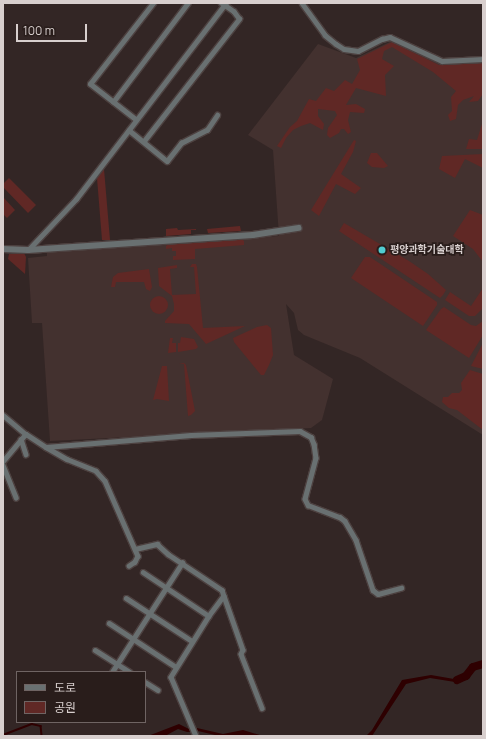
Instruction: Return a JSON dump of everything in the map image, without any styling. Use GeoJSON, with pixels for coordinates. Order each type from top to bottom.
{"type":"FeatureCollection","features":[{"type":"Feature","properties":{"kind":"street"},"geometry":{"type":"LineString","coordinates":[[136,120],[90,84],[153,3]]}},
{"type":"Feature","properties":{"kind":"street"},"geometry":{"type":"LineString","coordinates":[[113,102],[188,3]]}},
{"type":"Feature","properties":{"kind":"street"},"geometry":{"type":"LineString","coordinates":[[302,3],[314,17],[325,35],[336,44],[349,50],[358,51],[382,39],[390,37],[442,61],[483,59]]}},
{"type":"Feature","properties":{"kind":"street"},"geometry":{"type":"LineString","coordinates":[[28,250],[76,199],[224,4],[234,12],[239,19],[144,141]]}},
{"type":"Feature","properties":{"kind":"street"},"geometry":{"type":"LineString","coordinates":[[129,130],[167,161],[182,143],[207,130],[217,114]]}},
{"type":"Feature","properties":{"kind":"street"},"geometry":{"type":"LineString","coordinates":[[3,249],[28,250],[253,235],[298,228]]}},
{"type":"Feature","properties":{"kind":"street"},"geometry":{"type":"LineString","coordinates":[[3,415],[26,434],[46,447],[67,459],[92,469],[105,481],[138,556],[135,562],[129,566]]}},
{"type":"Feature","properties":{"kind":"street"},"geometry":{"type":"LineString","coordinates":[[46,447],[191,435],[300,431],[311,437],[316,458],[305,499],[308,505],[340,517],[345,522],[356,540],[373,590],[378,594],[401,588]]}},
{"type":"Feature","properties":{"kind":"street"},"geometry":{"type":"LineString","coordinates":[[3,461],[26,434]]}},
{"type":"Feature","properties":{"kind":"street"},"geometry":{"type":"LineString","coordinates":[[21,439],[26,454]]}},
{"type":"Feature","properties":{"kind":"street"},"geometry":{"type":"LineString","coordinates":[[3,465],[16,498]]}},
{"type":"Feature","properties":{"kind":"street"},"geometry":{"type":"LineString","coordinates":[[135,548],[157,544],[222,590],[243,650],[241,654],[262,708]]}},
{"type":"Feature","properties":{"kind":"street"},"geometry":{"type":"LineString","coordinates":[[113,671],[182,563]]}},
{"type":"Feature","properties":{"kind":"street"},"geometry":{"type":"LineString","coordinates":[[143,572],[209,616]]}},
{"type":"Feature","properties":{"kind":"street"},"geometry":{"type":"LineString","coordinates":[[194,732],[171,677],[192,641],[224,596]]}},
{"type":"Feature","properties":{"kind":"street"},"geometry":{"type":"LineString","coordinates":[[126,598],[192,641]]}},
{"type":"Feature","properties":{"kind":"street"},"geometry":{"type":"LineString","coordinates":[[109,623],[176,667]]}},
{"type":"Feature","properties":{"kind":"street"},"geometry":{"type":"LineString","coordinates":[[95,650],[128,671]]}},
{"type":"Feature","properties":{"kind":"street"},"geometry":{"type":"LineString","coordinates":[[146,683],[158,690]]}},
{"type":"Feature","properties":{"kind":"shaded area"},"geometry":{"type":"Polygon","coordinates":[[[392,41],[439,64],[483,62],[483,435],[360,358],[304,335],[298,330],[294,313],[286,304],[294,355],[333,379],[322,420],[311,428],[50,441],[42,323],[32,323],[28,258],[47,256],[47,251],[279,236],[273,150],[248,135],[318,44],[356,58],[392,41]]]}},
{"type":"Feature","properties":{"kind":"shaded area"},"geometry":{"type":"Polygon","coordinates":[[[483,663],[483,665],[474,667],[465,677],[455,682],[430,678],[406,684],[372,736],[366,736],[372,730],[402,680],[431,675],[454,679],[464,674],[470,667],[483,663]]]}},
{"type":"Feature","properties":{"kind":"shaded area"},"geometry":{"type":"Polygon","coordinates":[[[179,724],[189,729],[197,728],[223,734],[243,730],[263,736],[215,735],[198,731],[187,732],[178,729],[165,736],[148,736],[179,724]]]}},
{"type":"Feature","properties":{"kind":"green space"},"geometry":{"type":"Polygon","coordinates":[[[392,42],[439,65],[483,63],[483,94],[478,101],[469,102],[474,96],[463,100],[458,105],[456,119],[450,121],[448,115],[452,111],[451,97],[456,91],[433,72],[392,47],[384,51],[382,59],[394,66],[385,75],[386,96],[356,88],[346,105],[356,104],[365,109],[364,113],[350,112],[348,120],[351,132],[348,134],[344,129],[341,129],[339,133],[330,138],[327,135],[328,128],[337,115],[335,111],[318,109],[318,116],[324,124],[323,130],[310,123],[301,126],[293,130],[286,138],[281,148],[277,146],[290,127],[297,121],[309,99],[316,101],[326,88],[334,91],[345,80],[352,84],[360,70],[357,59],[392,42]]]}},
{"type":"Feature","properties":{"kind":"green space"},"geometry":{"type":"Polygon","coordinates":[[[482,124],[483,149],[466,149],[469,139],[477,140],[482,124]]]}},
{"type":"Feature","properties":{"kind":"green space"},"geometry":{"type":"Polygon","coordinates":[[[354,140],[356,141],[353,152],[341,174],[361,188],[355,194],[336,184],[319,216],[311,210],[354,140]]]}},
{"type":"Feature","properties":{"kind":"green space"},"geometry":{"type":"Polygon","coordinates":[[[371,153],[377,153],[388,166],[384,168],[372,167],[367,163],[371,153]]]}},
{"type":"Feature","properties":{"kind":"green space"},"geometry":{"type":"Polygon","coordinates":[[[483,154],[483,168],[465,159],[455,178],[439,169],[442,156],[483,154]]]}},
{"type":"Feature","properties":{"kind":"green space"},"geometry":{"type":"Polygon","coordinates":[[[104,169],[110,240],[102,240],[97,178],[104,169]]]}},
{"type":"Feature","properties":{"kind":"green space"},"geometry":{"type":"Polygon","coordinates":[[[9,178],[36,205],[28,213],[3,187],[3,184],[9,178]]]}},
{"type":"Feature","properties":{"kind":"green space"},"geometry":{"type":"Polygon","coordinates":[[[3,197],[15,210],[7,218],[3,214],[3,197]]]}},
{"type":"Feature","properties":{"kind":"green space"},"geometry":{"type":"Polygon","coordinates":[[[470,210],[483,215],[483,262],[473,249],[453,236],[470,210]]]}},
{"type":"Feature","properties":{"kind":"green space"},"geometry":{"type":"Polygon","coordinates":[[[344,223],[409,261],[428,274],[446,290],[443,295],[440,298],[339,231],[344,223]]]}},
{"type":"Feature","properties":{"kind":"green space"},"geometry":{"type":"Polygon","coordinates":[[[240,226],[241,231],[208,233],[207,229],[240,226]]]}},
{"type":"Feature","properties":{"kind":"green space"},"geometry":{"type":"Polygon","coordinates":[[[177,228],[178,230],[196,229],[196,230],[191,230],[191,234],[166,236],[166,229],[177,228]]]}},
{"type":"Feature","properties":{"kind":"green space"},"geometry":{"type":"Polygon","coordinates":[[[240,237],[244,241],[244,245],[195,249],[195,259],[173,260],[173,256],[176,256],[176,251],[172,251],[172,248],[166,249],[166,246],[169,243],[240,237]]]}},
{"type":"Feature","properties":{"kind":"green space"},"geometry":{"type":"Polygon","coordinates":[[[24,253],[26,257],[25,274],[8,259],[9,254],[24,253]]]}},
{"type":"Feature","properties":{"kind":"green space"},"geometry":{"type":"Polygon","coordinates":[[[365,257],[370,257],[437,302],[437,305],[423,326],[351,278],[365,257]]]}},
{"type":"Feature","properties":{"kind":"green space"},"geometry":{"type":"Polygon","coordinates":[[[192,264],[196,264],[197,267],[203,328],[245,326],[206,344],[189,324],[165,323],[174,311],[174,304],[172,296],[159,286],[158,268],[177,265],[177,268],[170,269],[172,295],[196,294],[194,267],[190,267],[192,264]]]}},
{"type":"Feature","properties":{"kind":"green space"},"geometry":{"type":"Polygon","coordinates":[[[149,269],[152,287],[150,291],[146,289],[144,282],[116,282],[115,287],[111,287],[113,277],[118,273],[149,269]]]}},
{"type":"Feature","properties":{"kind":"green space"},"geometry":{"type":"Polygon","coordinates":[[[483,288],[483,308],[475,316],[469,316],[445,300],[450,292],[471,306],[483,288]]]}},
{"type":"Feature","properties":{"kind":"green space"},"geometry":{"type":"Polygon","coordinates":[[[159,296],[165,299],[168,305],[165,311],[159,314],[153,311],[150,305],[153,299],[159,296]]]}},
{"type":"Feature","properties":{"kind":"green space"},"geometry":{"type":"Polygon","coordinates":[[[444,307],[471,325],[476,326],[483,321],[483,335],[469,358],[426,330],[444,307]]]}},
{"type":"Feature","properties":{"kind":"green space"},"geometry":{"type":"Polygon","coordinates":[[[267,325],[271,328],[273,355],[264,375],[261,375],[234,342],[233,338],[257,327],[267,325]]]}},
{"type":"Feature","properties":{"kind":"green space"},"geometry":{"type":"Polygon","coordinates":[[[181,337],[194,339],[198,347],[196,349],[178,352],[178,343],[180,343],[181,337]]]}},
{"type":"Feature","properties":{"kind":"green space"},"geometry":{"type":"Polygon","coordinates":[[[170,338],[173,338],[172,343],[176,343],[176,352],[168,353],[170,338]]]}},
{"type":"Feature","properties":{"kind":"green space"},"geometry":{"type":"Polygon","coordinates":[[[483,343],[483,369],[471,366],[483,343]]]}},
{"type":"Feature","properties":{"kind":"green space"},"geometry":{"type":"Polygon","coordinates":[[[179,363],[184,363],[186,365],[195,411],[188,416],[184,364],[179,363]]]}},
{"type":"Feature","properties":{"kind":"green space"},"geometry":{"type":"Polygon","coordinates":[[[162,366],[167,366],[169,401],[157,399],[153,400],[162,366]]]}},
{"type":"Feature","properties":{"kind":"green space"},"geometry":{"type":"Polygon","coordinates":[[[470,370],[483,374],[483,430],[457,410],[449,408],[442,402],[443,397],[448,397],[452,393],[459,393],[462,390],[461,383],[470,370]]]}},
{"type":"Feature","properties":{"kind":"waterway"},"geometry":{"type":"LineString","coordinates":[[457,680],[466,676],[473,667],[483,664]]}},
{"type":"Feature","properties":{"kind":"waterway"},"geometry":{"type":"LineString","coordinates":[[3,735],[32,724],[41,726],[42,736]]}},
{"type":"Feature","properties":{"kind":"place","name":"평양과학기술대학"},"geometry":{"type":"Point","coordinates":[382,250]}}]}
